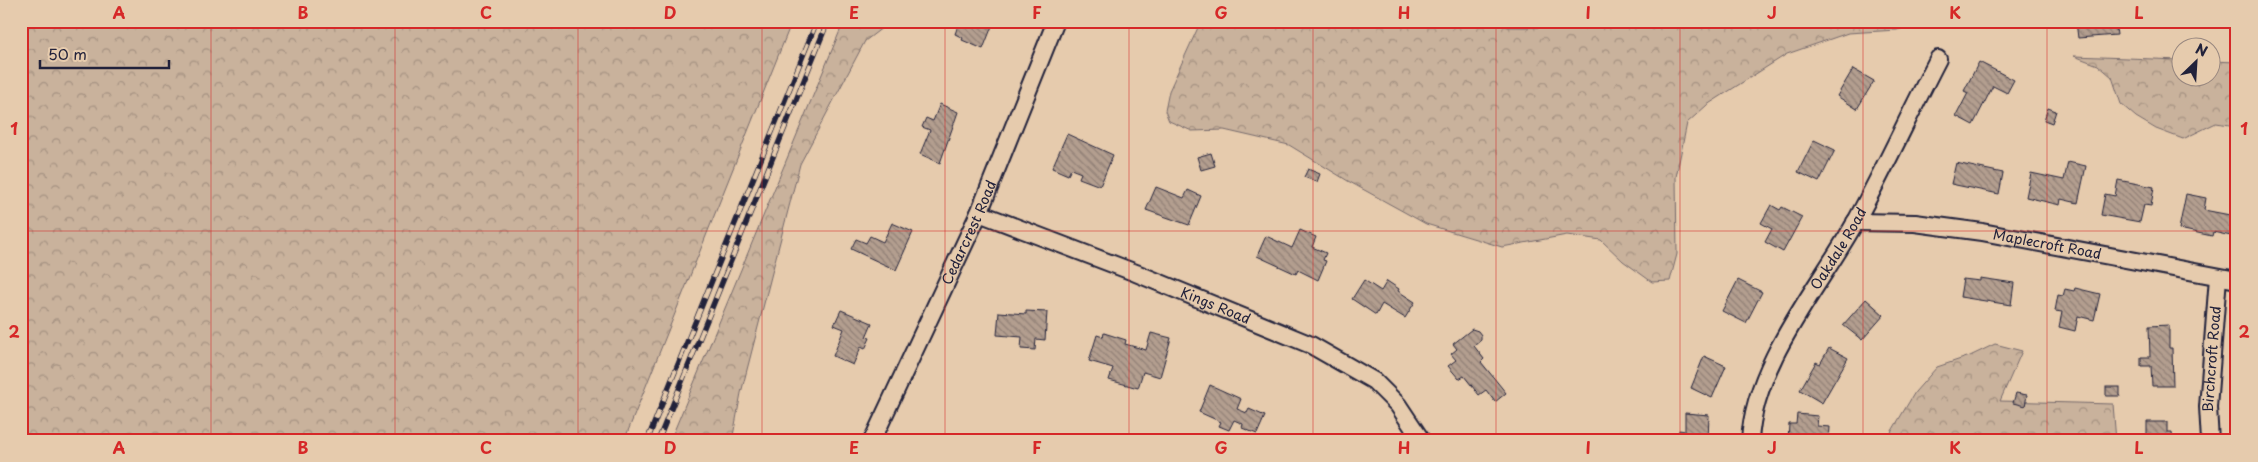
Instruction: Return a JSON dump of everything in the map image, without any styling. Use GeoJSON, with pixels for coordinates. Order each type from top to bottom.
{"type":"FeatureCollection","features":[{"type":"Feature","properties":{"kind":"street","name":"Cedarcrest Road"},"geometry":{"type":"LineString","coordinates":[[872,441],[979,212],[1056,21]]}},
{"type":"Feature","properties":{"kind":"street","name":"Oakdale Road"},"geometry":{"type":"LineString","coordinates":[[1750,441],[1751,428],[1761,391],[1782,341],[1855,222],[1938,59]]}},
{"type":"Feature","properties":{"kind":"street","name":"Kings Road"},"geometry":{"type":"LineString","coordinates":[[979,212],[1136,273],[1226,312],[1311,345],[1374,381],[1398,405],[1422,441]]}},
{"type":"Feature","properties":{"kind":"street","name":"Maplecroft Road"},"geometry":{"type":"LineString","coordinates":[[1855,222],[1915,223],[1982,232],[2134,259],[2237,280]]}},
{"type":"Feature","properties":{"kind":"street","name":"Birchcroft Road"},"geometry":{"type":"LineString","coordinates":[[2210,441],[2208,408],[2218,277]]}},
{"type":"Feature","properties":{"kind":"green space"},"geometry":{"type":"Polygon","coordinates":[[[21,21],[792,21],[624,441],[21,441],[21,21]]]}},
{"type":"Feature","properties":{"kind":"green space"},"geometry":{"type":"Polygon","coordinates":[[[844,21],[891,21],[865,41],[800,164],[741,393],[732,441],[670,441],[844,21]]]}},
{"type":"Feature","properties":{"kind":"green space"},"geometry":{"type":"Polygon","coordinates":[[[1201,21],[1497,21],[1508,27],[1574,28],[1584,21],[1927,21],[1897,30],[1848,33],[1787,54],[1707,105],[1687,123],[1676,177],[1677,254],[1670,281],[1652,282],[1623,261],[1601,240],[1567,235],[1502,247],[1426,224],[1348,181],[1289,145],[1224,130],[1192,131],[1169,121],[1165,111],[1169,91],[1201,21]]]}},
{"type":"Feature","properties":{"kind":"green space"},"geometry":{"type":"Polygon","coordinates":[[[2074,56],[2170,60],[2170,88],[2220,88],[2220,61],[2237,62],[2237,126],[2216,123],[2183,139],[2156,129],[2136,117],[2121,104],[2112,77],[2098,65],[2074,56]]]}},
{"type":"Feature","properties":{"kind":"green space"},"geometry":{"type":"Polygon","coordinates":[[[1995,344],[2022,351],[2000,401],[2113,404],[2116,441],[1886,441],[1915,392],[1937,367],[1970,356],[1995,344]]]}},
{"type":"Feature","properties":{"kind":"building"},"geometry":{"type":"Polygon","coordinates":[[[971,21],[994,21],[983,49],[962,40],[963,38],[955,34],[959,23],[968,27],[971,21]]]}},
{"type":"Feature","properties":{"kind":"building"},"geometry":{"type":"Polygon","coordinates":[[[2061,21],[2115,21],[2117,35],[2078,38],[2076,22],[2061,23],[2061,21]]]}},
{"type":"Feature","properties":{"kind":"building"},"geometry":{"type":"Polygon","coordinates":[[[1979,62],[2014,80],[2007,93],[1993,86],[1973,125],[1956,116],[1968,93],[1964,91],[1979,62]]]}},
{"type":"Feature","properties":{"kind":"building"},"geometry":{"type":"Polygon","coordinates":[[[1853,69],[1874,81],[1857,109],[1837,96],[1853,69]]]}},
{"type":"Feature","properties":{"kind":"building"},"geometry":{"type":"Polygon","coordinates":[[[940,104],[958,112],[940,163],[920,154],[930,130],[922,127],[926,118],[933,121],[940,104]]]}},
{"type":"Feature","properties":{"kind":"building"},"geometry":{"type":"Polygon","coordinates":[[[2048,108],[2056,111],[2052,123],[2044,120],[2048,108]]]}},
{"type":"Feature","properties":{"kind":"building"},"geometry":{"type":"Polygon","coordinates":[[[1067,134],[1113,155],[1100,186],[1079,178],[1081,173],[1071,169],[1068,175],[1052,168],[1067,134]]]}},
{"type":"Feature","properties":{"kind":"building"},"geometry":{"type":"Polygon","coordinates":[[[1814,140],[1835,150],[1819,182],[1798,172],[1814,140]]]}},
{"type":"Feature","properties":{"kind":"building"},"geometry":{"type":"Polygon","coordinates":[[[1211,153],[1215,166],[1201,170],[1197,157],[1211,153]]]}},
{"type":"Feature","properties":{"kind":"building"},"geometry":{"type":"Polygon","coordinates":[[[2068,162],[2086,166],[2078,203],[2061,199],[2060,205],[2026,197],[2031,173],[2064,180],[2068,162]]]}},
{"type":"Feature","properties":{"kind":"building"},"geometry":{"type":"Polygon","coordinates":[[[1956,163],[2003,173],[1999,194],[1951,184],[1956,163]]]}},
{"type":"Feature","properties":{"kind":"building"},"geometry":{"type":"Polygon","coordinates":[[[1308,169],[1320,174],[1317,182],[1304,177],[1308,169]]]}},
{"type":"Feature","properties":{"kind":"building"},"geometry":{"type":"Polygon","coordinates":[[[2118,180],[2154,187],[2151,206],[2144,205],[2140,222],[2101,215],[2105,194],[2115,196],[2118,180]]]}},
{"type":"Feature","properties":{"kind":"building"},"geometry":{"type":"Polygon","coordinates":[[[1156,187],[1184,198],[1188,190],[1201,196],[1189,225],[1146,210],[1156,187]]]}},
{"type":"Feature","properties":{"kind":"building"},"geometry":{"type":"Polygon","coordinates":[[[2186,194],[2206,198],[2204,210],[2235,216],[2231,236],[2213,232],[2212,236],[2179,229],[2186,194]]]}},
{"type":"Feature","properties":{"kind":"building"},"geometry":{"type":"Polygon","coordinates":[[[1771,205],[1780,210],[1782,207],[1802,217],[1783,252],[1765,242],[1772,229],[1761,223],[1771,205]]]}},
{"type":"Feature","properties":{"kind":"building"},"geometry":{"type":"Polygon","coordinates":[[[892,223],[913,232],[896,270],[851,249],[856,239],[866,243],[870,236],[883,242],[892,223]]]}},
{"type":"Feature","properties":{"kind":"building"},"geometry":{"type":"Polygon","coordinates":[[[1300,230],[1316,237],[1312,247],[1326,253],[1323,260],[1326,261],[1318,280],[1298,270],[1296,274],[1257,256],[1266,236],[1292,248],[1300,230]]]}},
{"type":"Feature","properties":{"kind":"building"},"geometry":{"type":"Polygon","coordinates":[[[1980,278],[2014,283],[2011,305],[1960,297],[1963,279],[1980,281],[1980,278]]]}},
{"type":"Feature","properties":{"kind":"building"},"geometry":{"type":"Polygon","coordinates":[[[1364,280],[1381,291],[1387,281],[1415,302],[1405,318],[1382,304],[1376,315],[1352,299],[1364,280]]]}},
{"type":"Feature","properties":{"kind":"building"},"geometry":{"type":"Polygon","coordinates":[[[1738,280],[1762,292],[1746,323],[1722,311],[1738,280]]]}},
{"type":"Feature","properties":{"kind":"building"},"geometry":{"type":"Polygon","coordinates":[[[2075,288],[2100,294],[2094,320],[2078,316],[2075,331],[2059,327],[2062,312],[2055,311],[2058,295],[2063,296],[2065,289],[2074,291],[2075,288]]]}},
{"type":"Feature","properties":{"kind":"building"},"geometry":{"type":"Polygon","coordinates":[[[1866,299],[1884,315],[1862,340],[1843,325],[1866,299]]]}},
{"type":"Feature","properties":{"kind":"building"},"geometry":{"type":"Polygon","coordinates":[[[841,310],[872,323],[866,337],[870,338],[865,349],[861,347],[853,365],[833,356],[844,329],[834,325],[841,310]]]}},
{"type":"Feature","properties":{"kind":"building"},"geometry":{"type":"Polygon","coordinates":[[[1026,311],[1047,312],[1045,340],[1036,339],[1035,350],[1021,349],[1022,337],[997,335],[999,312],[1026,314],[1026,311]]]}},
{"type":"Feature","properties":{"kind":"building"},"geometry":{"type":"Polygon","coordinates":[[[2169,325],[2169,348],[2172,348],[2173,386],[2152,386],[2151,366],[2141,366],[2141,357],[2150,357],[2149,326],[2169,325]]]}},
{"type":"Feature","properties":{"kind":"building"},"geometry":{"type":"Polygon","coordinates":[[[1472,329],[1478,331],[1481,335],[1481,340],[1474,346],[1484,359],[1481,362],[1506,393],[1495,402],[1486,390],[1479,395],[1464,376],[1459,379],[1448,366],[1456,360],[1451,354],[1457,349],[1453,344],[1472,329]]]}},
{"type":"Feature","properties":{"kind":"building"},"geometry":{"type":"Polygon","coordinates":[[[1104,333],[1126,340],[1125,344],[1146,350],[1151,333],[1171,338],[1160,377],[1143,372],[1138,388],[1109,380],[1113,368],[1089,361],[1097,335],[1103,337],[1104,333]]]}},
{"type":"Feature","properties":{"kind":"building"},"geometry":{"type":"Polygon","coordinates":[[[1829,348],[1848,358],[1822,403],[1800,390],[1816,362],[1820,364],[1829,348]]]}},
{"type":"Feature","properties":{"kind":"building"},"geometry":{"type":"Polygon","coordinates":[[[1704,356],[1726,366],[1712,398],[1691,388],[1704,356]]]}},
{"type":"Feature","properties":{"kind":"building"},"geometry":{"type":"Polygon","coordinates":[[[1210,385],[1241,399],[1237,409],[1247,413],[1249,409],[1265,416],[1257,434],[1242,428],[1243,424],[1234,420],[1229,430],[1219,426],[1221,422],[1199,412],[1210,385]]]}},
{"type":"Feature","properties":{"kind":"building"},"geometry":{"type":"Polygon","coordinates":[[[2106,387],[2120,387],[2120,396],[2106,396],[2106,387]]]}},
{"type":"Feature","properties":{"kind":"building"},"geometry":{"type":"Polygon","coordinates":[[[2016,393],[2027,395],[2025,406],[2013,403],[2016,393]]]}},
{"type":"Feature","properties":{"kind":"building"},"geometry":{"type":"Polygon","coordinates":[[[1685,413],[1709,415],[1708,441],[1679,441],[1679,430],[1685,431],[1685,413]]]}},
{"type":"Feature","properties":{"kind":"building"},"geometry":{"type":"Polygon","coordinates":[[[1797,414],[1818,416],[1817,426],[1830,427],[1829,441],[1788,441],[1789,424],[1796,424],[1797,414]]]}},
{"type":"Feature","properties":{"kind":"building"},"geometry":{"type":"Polygon","coordinates":[[[2147,422],[2167,422],[2167,432],[2172,432],[2173,441],[2147,441],[2147,422]]]}},
{"type":"Feature","properties":{"kind":"railway"},"geometry":{"type":"LineString","coordinates":[[647,441],[817,21]]}},
{"type":"Feature","properties":{"kind":"railway"},"geometry":{"type":"LineString","coordinates":[[658,441],[828,21]]}}]}
